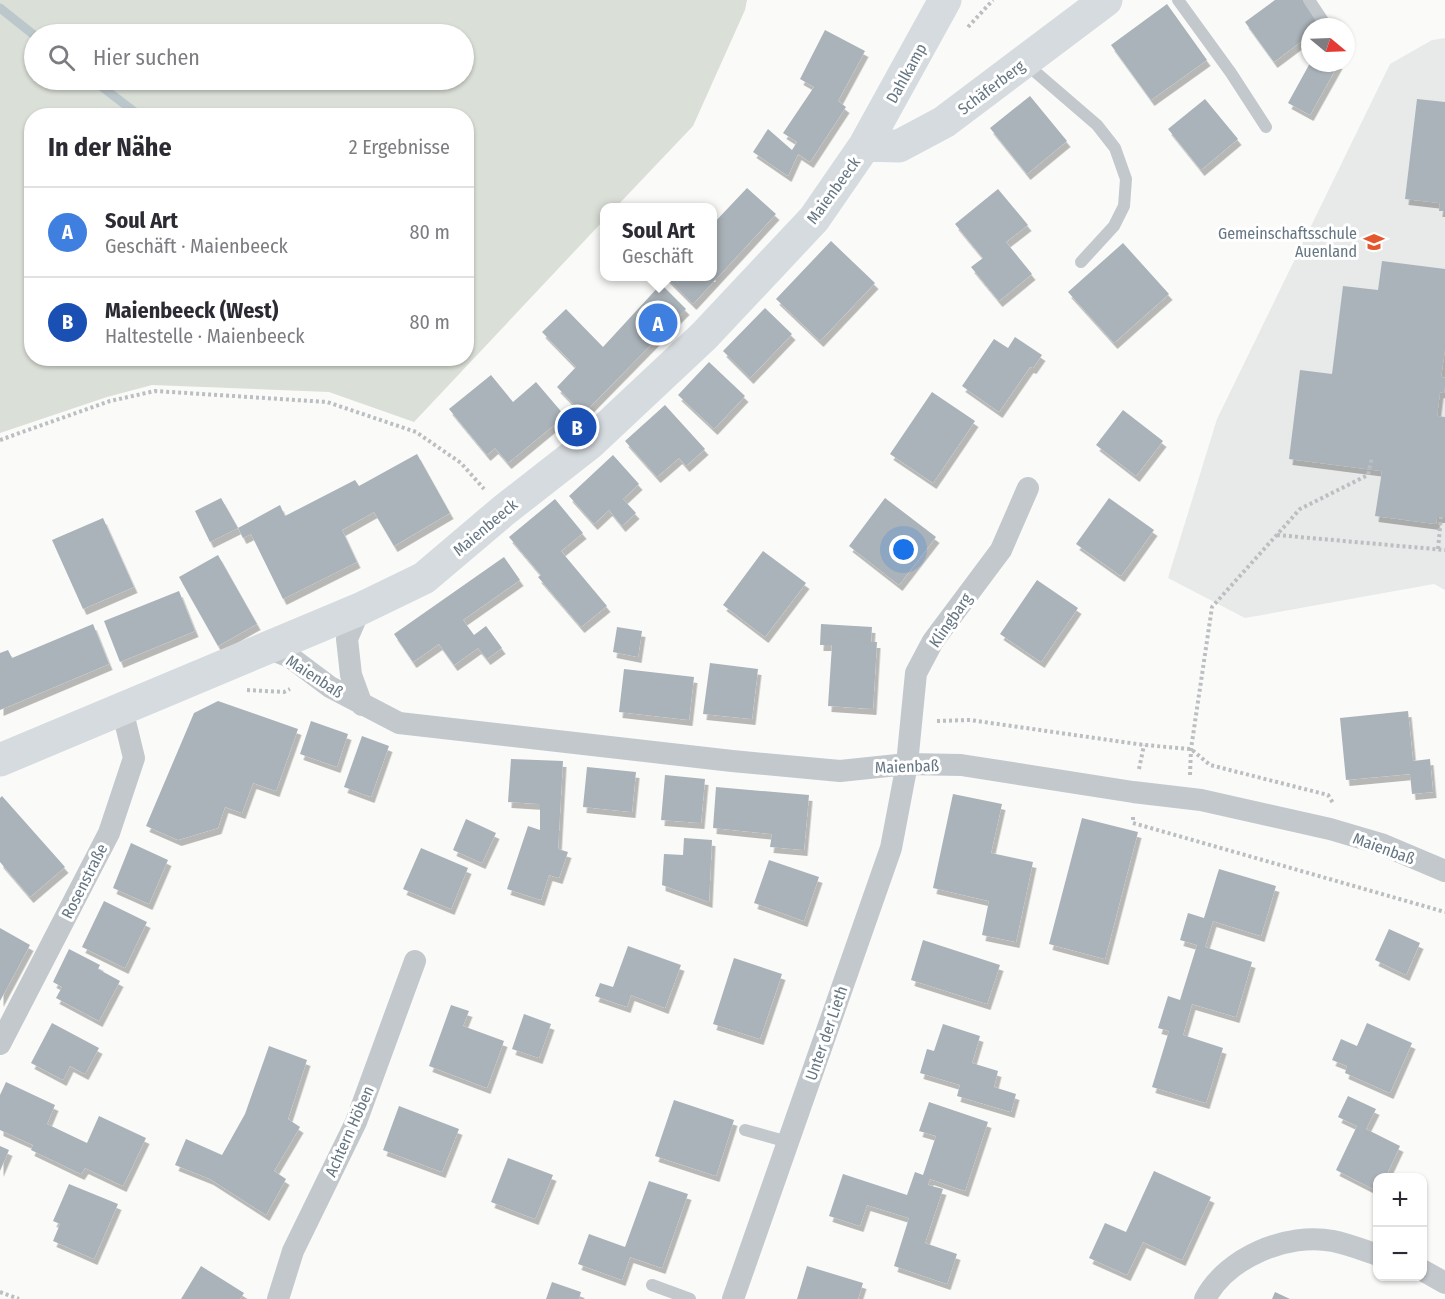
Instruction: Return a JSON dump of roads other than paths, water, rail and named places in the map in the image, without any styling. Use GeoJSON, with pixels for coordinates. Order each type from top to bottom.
{"type":"FeatureCollection","features":[{"type":"Feature","properties":{"kind":"street","name":"Dahlkamp"},"geometry":{"type":"LineString","coordinates":[[865,146],[945,0]]}},
{"type":"Feature","properties":{"kind":"street","name":"Schäferberg"},"geometry":{"type":"LineString","coordinates":[[865,146],[899,146],[944,122],[1106,0]]}},
{"type":"Feature","properties":{"kind":"street","name":"Maienbeeck"},"geometry":{"type":"LineString","coordinates":[[0,760],[360,609],[424,578],[502,511],[590,443],[704,336],[814,219],[865,146]]}},
{"type":"Feature","properties":{"kind":"street","name":"Klingbarg"},"geometry":{"type":"LineString","coordinates":[[907,764],[916,673],[933,641],[1000,550],[1028,488]]}},
{"type":"Feature","properties":{"kind":"street","name":"Maienbaß"},"geometry":{"type":"LineString","coordinates":[[360,609],[347,639],[351,675],[362,705]]}},
{"type":"Feature","properties":{"kind":"street","name":"Maienbaß"},"geometry":{"type":"LineString","coordinates":[[268,648],[290,657],[330,687],[399,723],[840,771],[907,764],[961,765],[1133,792],[1201,800],[1355,836],[1381,844],[1445,871]]}},
{"type":"Feature","properties":{"kind":"street","name":"Rosenstraße"},"geometry":{"type":"LineString","coordinates":[[0,1044],[109,833],[134,758],[122,709]]}},
{"type":"Feature","properties":{"kind":"street","name":"Unter der Lieth"},"geometry":{"type":"LineString","coordinates":[[733,1299],[891,848],[907,764]]}},
{"type":"Feature","properties":{"kind":"street","name":"Achtern Höben"},"geometry":{"type":"LineString","coordinates":[[278,1299],[292,1251],[356,1122],[415,961]]}},
{"type":"Feature","properties":{"kind":"street"},"geometry":{"type":"LineString","coordinates":[[1205,1299],[1211,1288],[1244,1258],[1286,1241],[1332,1241],[1373,1254]]}},
{"type":"Feature","properties":{"kind":"street"},"geometry":{"type":"LineString","coordinates":[[1427,1273],[1445,1283]]}},
{"type":"Feature","properties":{"kind":"lane"},"geometry":{"type":"LineString","coordinates":[[1178,0],[1266,127]]}},
{"type":"Feature","properties":{"kind":"lane"},"geometry":{"type":"LineString","coordinates":[[1309,0],[1321,18]]}},
{"type":"Feature","properties":{"kind":"lane"},"geometry":{"type":"LineString","coordinates":[[1024,62],[1097,125],[1115,148],[1126,178],[1124,206],[1114,226],[1081,262]]}},
{"type":"Feature","properties":{"kind":"lane"},"geometry":{"type":"LineString","coordinates":[[745,1130],[788,1143]]}},
{"type":"Feature","properties":{"kind":"lane"},"geometry":{"type":"LineString","coordinates":[[652,1285],[690,1299]]}},
{"type":"Feature","properties":{"kind":"waterway"},"geometry":{"type":"LineString","coordinates":[[0,8],[24,27]]}},
{"type":"Feature","properties":{"kind":"waterway"},"geometry":{"type":"LineString","coordinates":[[106,90],[130,108]]}},
{"type":"Feature","properties":{"kind":"place","name":"Gemeinschaftsschule Auenland"},"geometry":{"type":"Point","coordinates":[1374,242]}},
{"type":"Feature","properties":{"kind":"place","name":"Soul Art"},"geometry":{"type":"Point","coordinates":[658,323]}},
{"type":"Feature","properties":{"kind":"place","name":"Maienbeeck (West)"},"geometry":{"type":"Point","coordinates":[577,427]}}]}
